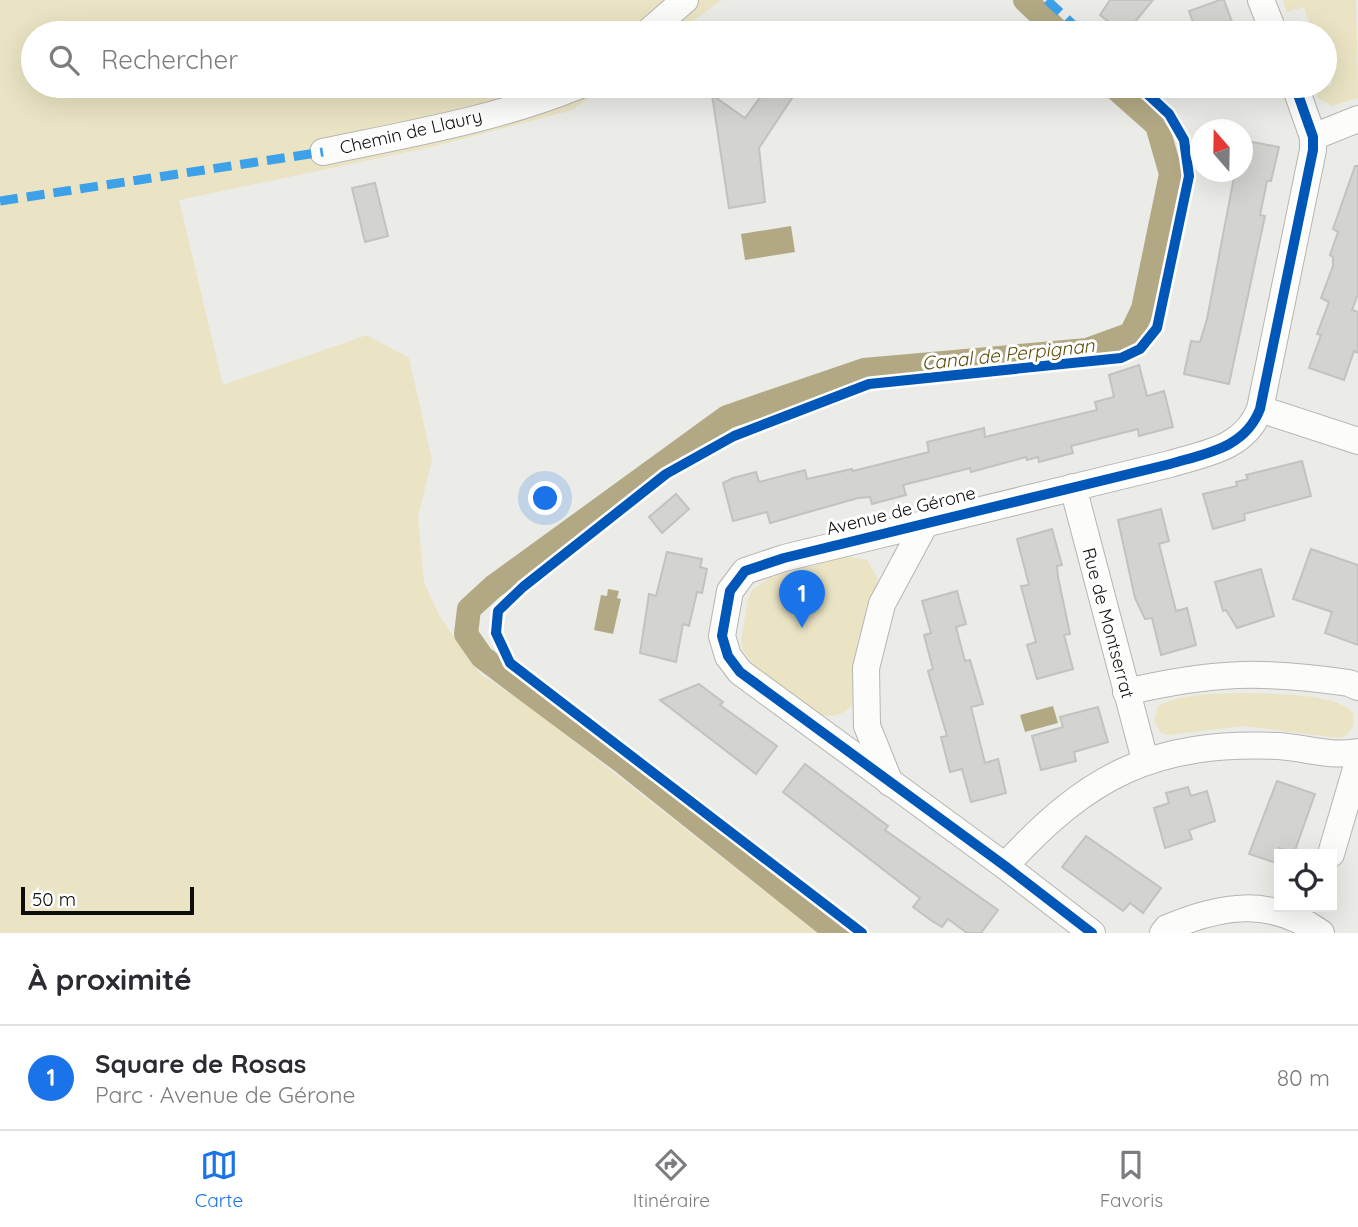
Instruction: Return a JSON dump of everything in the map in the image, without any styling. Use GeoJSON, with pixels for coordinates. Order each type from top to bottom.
{"type":"FeatureCollection","features":[{"type":"Feature","properties":{"kind":"street"},"geometry":{"type":"LineString","coordinates":[[661,21],[685,0]]}},
{"type":"Feature","properties":{"kind":"street"},"geometry":{"type":"LineString","coordinates":[[1261,0],[1269,21]]}},
{"type":"Feature","properties":{"kind":"street","name":"Chemin de Llaury"},"geometry":{"type":"LineString","coordinates":[[323,152],[452,125],[548,98]]}},
{"type":"Feature","properties":{"kind":"street"},"geometry":{"type":"LineString","coordinates":[[1298,98],[1313,137],[1358,119]]}},
{"type":"Feature","properties":{"kind":"street","name":"Avenue de Gérone"},"geometry":{"type":"LineString","coordinates":[[1092,933],[740,672],[728,656],[722,636],[730,591],[745,571],[784,558],[1230,446],[1253,427],[1260,409],[1313,137]]}},
{"type":"Feature","properties":{"kind":"street"},"geometry":{"type":"LineString","coordinates":[[1260,409],[1358,441]]}},
{"type":"Feature","properties":{"kind":"street","name":"Rue de Montserrat"},"geometry":{"type":"LineString","coordinates":[[1073,486],[1145,760]]}},
{"type":"Feature","properties":{"kind":"street","name":"Avenue de Gérone"},"geometry":{"type":"LineString","coordinates":[[890,783],[867,726],[866,668],[882,604],[925,524]]}},
{"type":"Feature","properties":{"kind":"street"},"geometry":{"type":"LineString","coordinates":[[1126,692],[1229,673],[1287,674],[1349,683],[1358,687]]}},
{"type":"Feature","properties":{"kind":"street"},"geometry":{"type":"LineString","coordinates":[[1005,866],[1038,830],[1076,799],[1113,774],[1145,760],[1199,748],[1280,746],[1334,756],[1358,752]]}},
{"type":"Feature","properties":{"kind":"street"},"geometry":{"type":"LineString","coordinates":[[1332,849],[1358,762]]}},
{"type":"Feature","properties":{"kind":"street"},"geometry":{"type":"LineString","coordinates":[[1163,933],[1205,912],[1247,907],[1315,921]]}},
{"type":"Feature","properties":{"kind":"shaded area"},"geometry":{"type":"Polygon","coordinates":[[[0,0],[722,0],[693,21],[21,21],[21,98],[588,98],[572,110],[432,147],[179,200],[223,385],[367,335],[409,358],[432,460],[418,517],[424,582],[439,615],[479,673],[525,703],[818,933],[0,933],[0,0]]]}},
{"type":"Feature","properties":{"kind":"shaded area"},"geometry":{"type":"Polygon","coordinates":[[[1283,0],[1356,0],[1358,98],[1332,106],[1318,98],[1337,98],[1337,21],[1309,21],[1304,7],[1287,12],[1283,0]]]}},
{"type":"Feature","properties":{"kind":"shaded area"},"geometry":{"type":"Polygon","coordinates":[[[791,226],[795,252],[745,260],[741,234],[791,226]]]}},
{"type":"Feature","properties":{"kind":"shaded area"},"geometry":{"type":"Polygon","coordinates":[[[848,556],[867,560],[878,579],[857,642],[853,704],[841,713],[822,715],[817,714],[753,665],[743,650],[741,641],[752,590],[771,577],[848,556]]]}},
{"type":"Feature","properties":{"kind":"shaded area"},"geometry":{"type":"Polygon","coordinates":[[[608,589],[619,591],[617,598],[621,599],[613,634],[594,630],[601,595],[607,596],[608,589]]]}},
{"type":"Feature","properties":{"kind":"shaded area"},"geometry":{"type":"Polygon","coordinates":[[[1284,694],[1332,701],[1345,706],[1353,713],[1354,725],[1346,736],[1338,738],[1244,726],[1167,735],[1161,733],[1154,721],[1158,706],[1168,702],[1199,695],[1284,694]]]}},
{"type":"Feature","properties":{"kind":"shaded area"},"geometry":{"type":"Polygon","coordinates":[[[1053,706],[1058,723],[1025,732],[1020,715],[1053,706]]]}},
{"type":"Feature","properties":{"kind":"building"},"geometry":{"type":"Polygon","coordinates":[[[1110,0],[1153,0],[1136,21],[1108,21],[1100,15],[1110,0]]]}},
{"type":"Feature","properties":{"kind":"building"},"geometry":{"type":"Polygon","coordinates":[[[1224,0],[1232,21],[1193,21],[1189,11],[1224,0]]]}},
{"type":"Feature","properties":{"kind":"building"},"geometry":{"type":"Polygon","coordinates":[[[712,98],[745,118],[760,98],[792,98],[759,148],[765,202],[729,208],[712,98]]]}},
{"type":"Feature","properties":{"kind":"building"},"geometry":{"type":"Polygon","coordinates":[[[1253,142],[1279,147],[1271,181],[1267,181],[1260,215],[1265,216],[1229,384],[1184,374],[1191,341],[1200,342],[1207,319],[1233,182],[1253,182],[1253,142]]]}},
{"type":"Feature","properties":{"kind":"building"},"geometry":{"type":"Polygon","coordinates":[[[1355,166],[1358,166],[1358,294],[1352,310],[1358,312],[1358,353],[1354,351],[1344,380],[1309,368],[1321,335],[1317,334],[1329,302],[1321,298],[1333,266],[1333,257],[1330,255],[1338,232],[1333,229],[1355,166]]]}},
{"type":"Feature","properties":{"kind":"building"},"geometry":{"type":"Polygon","coordinates":[[[375,183],[388,236],[365,242],[352,188],[375,183]]]}},
{"type":"Feature","properties":{"kind":"building"},"geometry":{"type":"Polygon","coordinates":[[[1139,365],[1147,396],[1164,391],[1173,427],[1139,436],[1138,429],[1071,446],[1073,453],[1039,462],[1038,457],[1027,460],[1026,457],[971,472],[970,468],[903,485],[906,495],[872,504],[870,497],[858,498],[770,523],[767,512],[733,521],[723,483],[733,478],[756,472],[759,482],[805,470],[807,479],[852,469],[853,471],[929,452],[927,442],[984,428],[985,437],[1097,410],[1095,402],[1114,397],[1109,375],[1139,365]]]}},
{"type":"Feature","properties":{"kind":"building"},"geometry":{"type":"Polygon","coordinates":[[[1302,461],[1311,496],[1244,514],[1245,520],[1213,529],[1203,494],[1237,486],[1236,482],[1248,479],[1246,475],[1302,461]]]}},
{"type":"Feature","properties":{"kind":"building"},"geometry":{"type":"Polygon","coordinates":[[[676,494],[689,509],[662,533],[649,517],[676,494]]]}},
{"type":"Feature","properties":{"kind":"building"},"geometry":{"type":"Polygon","coordinates":[[[1161,509],[1169,541],[1159,544],[1176,611],[1187,608],[1196,645],[1161,655],[1152,618],[1145,619],[1135,598],[1118,520],[1161,509]]]}},
{"type":"Feature","properties":{"kind":"building"},"geometry":{"type":"Polygon","coordinates":[[[1052,529],[1062,565],[1057,566],[1058,577],[1070,634],[1064,635],[1073,669],[1037,679],[1027,645],[1036,642],[1021,586],[1029,585],[1017,539],[1052,529]]]}},
{"type":"Feature","properties":{"kind":"building"},"geometry":{"type":"Polygon","coordinates":[[[1311,549],[1358,565],[1358,645],[1325,633],[1332,612],[1293,599],[1311,549]]]}},
{"type":"Feature","properties":{"kind":"building"},"geometry":{"type":"Polygon","coordinates":[[[667,552],[702,559],[700,567],[707,569],[702,593],[697,592],[689,626],[683,624],[676,662],[640,653],[649,594],[656,596],[667,552]]]}},
{"type":"Feature","properties":{"kind":"building"},"geometry":{"type":"Polygon","coordinates":[[[1261,569],[1274,616],[1237,628],[1226,610],[1223,611],[1215,582],[1261,569]]]}},
{"type":"Feature","properties":{"kind":"building"},"geometry":{"type":"Polygon","coordinates":[[[957,591],[966,624],[956,627],[965,661],[970,660],[983,704],[971,707],[985,763],[998,759],[1006,793],[971,802],[962,769],[950,772],[941,737],[947,736],[928,671],[933,669],[924,635],[931,633],[922,601],[957,591]]]}},
{"type":"Feature","properties":{"kind":"building"},"geometry":{"type":"Polygon","coordinates":[[[699,684],[723,702],[720,705],[777,746],[756,774],[660,700],[699,684]]]}},
{"type":"Feature","properties":{"kind":"building"},"geometry":{"type":"Polygon","coordinates":[[[1098,707],[1108,742],[1074,752],[1076,761],[1041,770],[1032,736],[1063,727],[1060,717],[1098,707]]]}},
{"type":"Feature","properties":{"kind":"building"},"geometry":{"type":"Polygon","coordinates":[[[805,764],[888,826],[885,830],[998,910],[981,933],[967,933],[948,919],[942,927],[932,921],[913,907],[920,898],[783,792],[805,764]]]}},
{"type":"Feature","properties":{"kind":"building"},"geometry":{"type":"Polygon","coordinates":[[[1277,781],[1315,794],[1295,849],[1274,849],[1274,862],[1249,854],[1277,781]]]}},
{"type":"Feature","properties":{"kind":"building"},"geometry":{"type":"Polygon","coordinates":[[[1188,787],[1191,796],[1207,791],[1215,821],[1189,830],[1192,839],[1165,848],[1154,808],[1169,803],[1166,793],[1188,787]]]}},
{"type":"Feature","properties":{"kind":"building"},"geometry":{"type":"Polygon","coordinates":[[[1086,836],[1161,888],[1143,913],[1130,903],[1123,911],[1062,867],[1086,836]]]}},
{"type":"Feature","properties":{"kind":"waterway","name":"Canal de Perpignan"},"geometry":{"type":"LineString","coordinates":[[1025,0],[1047,21]]}},
{"type":"Feature","properties":{"kind":"waterway","name":"Canal de Perpignan"},"geometry":{"type":"LineString","coordinates":[[837,933],[624,763],[482,657],[466,634],[469,609],[493,587],[727,417],[864,370],[1087,350],[1131,334],[1143,309],[1171,174],[1157,125],[1127,98]]}},
{"type":"Feature","properties":{"kind":"marked path"},"geometry":{"type":"LineString","coordinates":[[1047,0],[1069,21]]}},
{"type":"Feature","properties":{"kind":"marked path"},"geometry":{"type":"LineString","coordinates":[[0,201],[323,152]]}},
{"type":"Feature","properties":{"kind":"cycle path"},"geometry":{"type":"LineString","coordinates":[[862,933],[510,663],[496,633],[498,611],[523,587],[666,474],[734,436],[869,384],[1121,358],[1140,349],[1157,328],[1189,176],[1184,140],[1169,114],[1152,98]]}},
{"type":"Feature","properties":{"kind":"cycle path"},"geometry":{"type":"LineString","coordinates":[[1092,933],[740,672],[728,656],[722,636],[730,591],[745,571],[784,558],[1170,464],[1211,452],[1235,441],[1245,433],[1260,409],[1313,150],[1313,137],[1299,98]]}},
{"type":"Feature","properties":{"kind":"place","name":"Square de Rosas"},"geometry":{"type":"Point","coordinates":[802,628]}}]}
